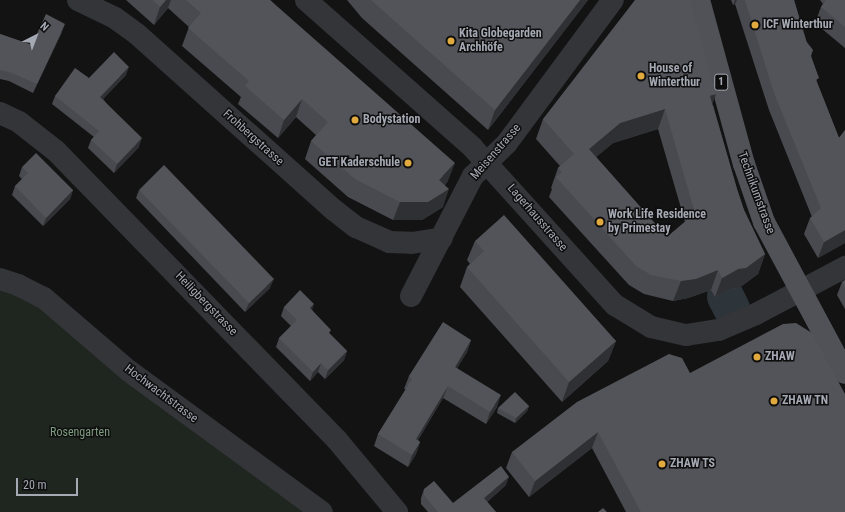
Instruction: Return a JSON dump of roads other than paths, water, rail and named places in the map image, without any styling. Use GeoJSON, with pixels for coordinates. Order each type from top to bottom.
{"type":"FeatureCollection","features":[{"type":"Feature","properties":{"kind":"main road","name":"Technikumstrasse"},"geometry":{"type":"LineString","coordinates":[[699,0],[744,164],[764,222],[845,373]]}},
{"type":"Feature","properties":{"kind":"street","name":"Frohbergstrasse"},"geometry":{"type":"LineString","coordinates":[[78,0],[115,18],[136,34],[334,210],[356,227],[390,242],[412,243],[442,238]]}},
{"type":"Feature","properties":{"kind":"street","name":"Lagerhausstrasse"},"geometry":{"type":"LineString","coordinates":[[306,0],[487,162],[607,297],[623,311],[651,327],[686,335],[719,330],[756,314],[845,267]]}},
{"type":"Feature","properties":{"kind":"street","name":"Meisenstrasse"},"geometry":{"type":"LineString","coordinates":[[411,296],[473,176],[507,143],[613,0]]}},
{"type":"Feature","properties":{"kind":"street","name":"Heiligbergstrasse"},"geometry":{"type":"LineString","coordinates":[[0,113],[19,122],[56,151],[337,440],[397,512]]}},
{"type":"Feature","properties":{"kind":"street","name":"Hochwachtstrasse"},"geometry":{"type":"LineString","coordinates":[[0,279],[18,285],[44,298],[129,371],[322,512]]}},
{"type":"Feature","properties":{"kind":"waterway"},"geometry":{"type":"LineString","coordinates":[[725,296],[731,308]]}},
{"type":"Feature","properties":{"kind":"place","name":"ICF Winterthur"},"geometry":{"type":"Point","coordinates":[755,25]}},
{"type":"Feature","properties":{"kind":"place","name":"Kita Globegarden Archhöfe"},"geometry":{"type":"Point","coordinates":[451,41]}},
{"type":"Feature","properties":{"kind":"place","name":"House of Winterthur"},"geometry":{"type":"Point","coordinates":[641,76]}},
{"type":"Feature","properties":{"kind":"place","name":"Bodystation"},"geometry":{"type":"Point","coordinates":[355,120]}},
{"type":"Feature","properties":{"kind":"place","name":"GET Kaderschule"},"geometry":{"type":"Point","coordinates":[408,163]}},
{"type":"Feature","properties":{"kind":"place","name":"Work Life Residence by Primestay"},"geometry":{"type":"Point","coordinates":[600,222]}},
{"type":"Feature","properties":{"kind":"place","name":"ZHAW"},"geometry":{"type":"Point","coordinates":[757,357]}},
{"type":"Feature","properties":{"kind":"place","name":"ZHAW TN"},"geometry":{"type":"Point","coordinates":[774,401]}},
{"type":"Feature","properties":{"kind":"place","name":"ZHAW TS"},"geometry":{"type":"Point","coordinates":[662,464]}},
{"type":"Feature","properties":{"kind":"park label","name":"Rosengarten"},"geometry":{"type":"Point","coordinates":[80,433]}}]}
